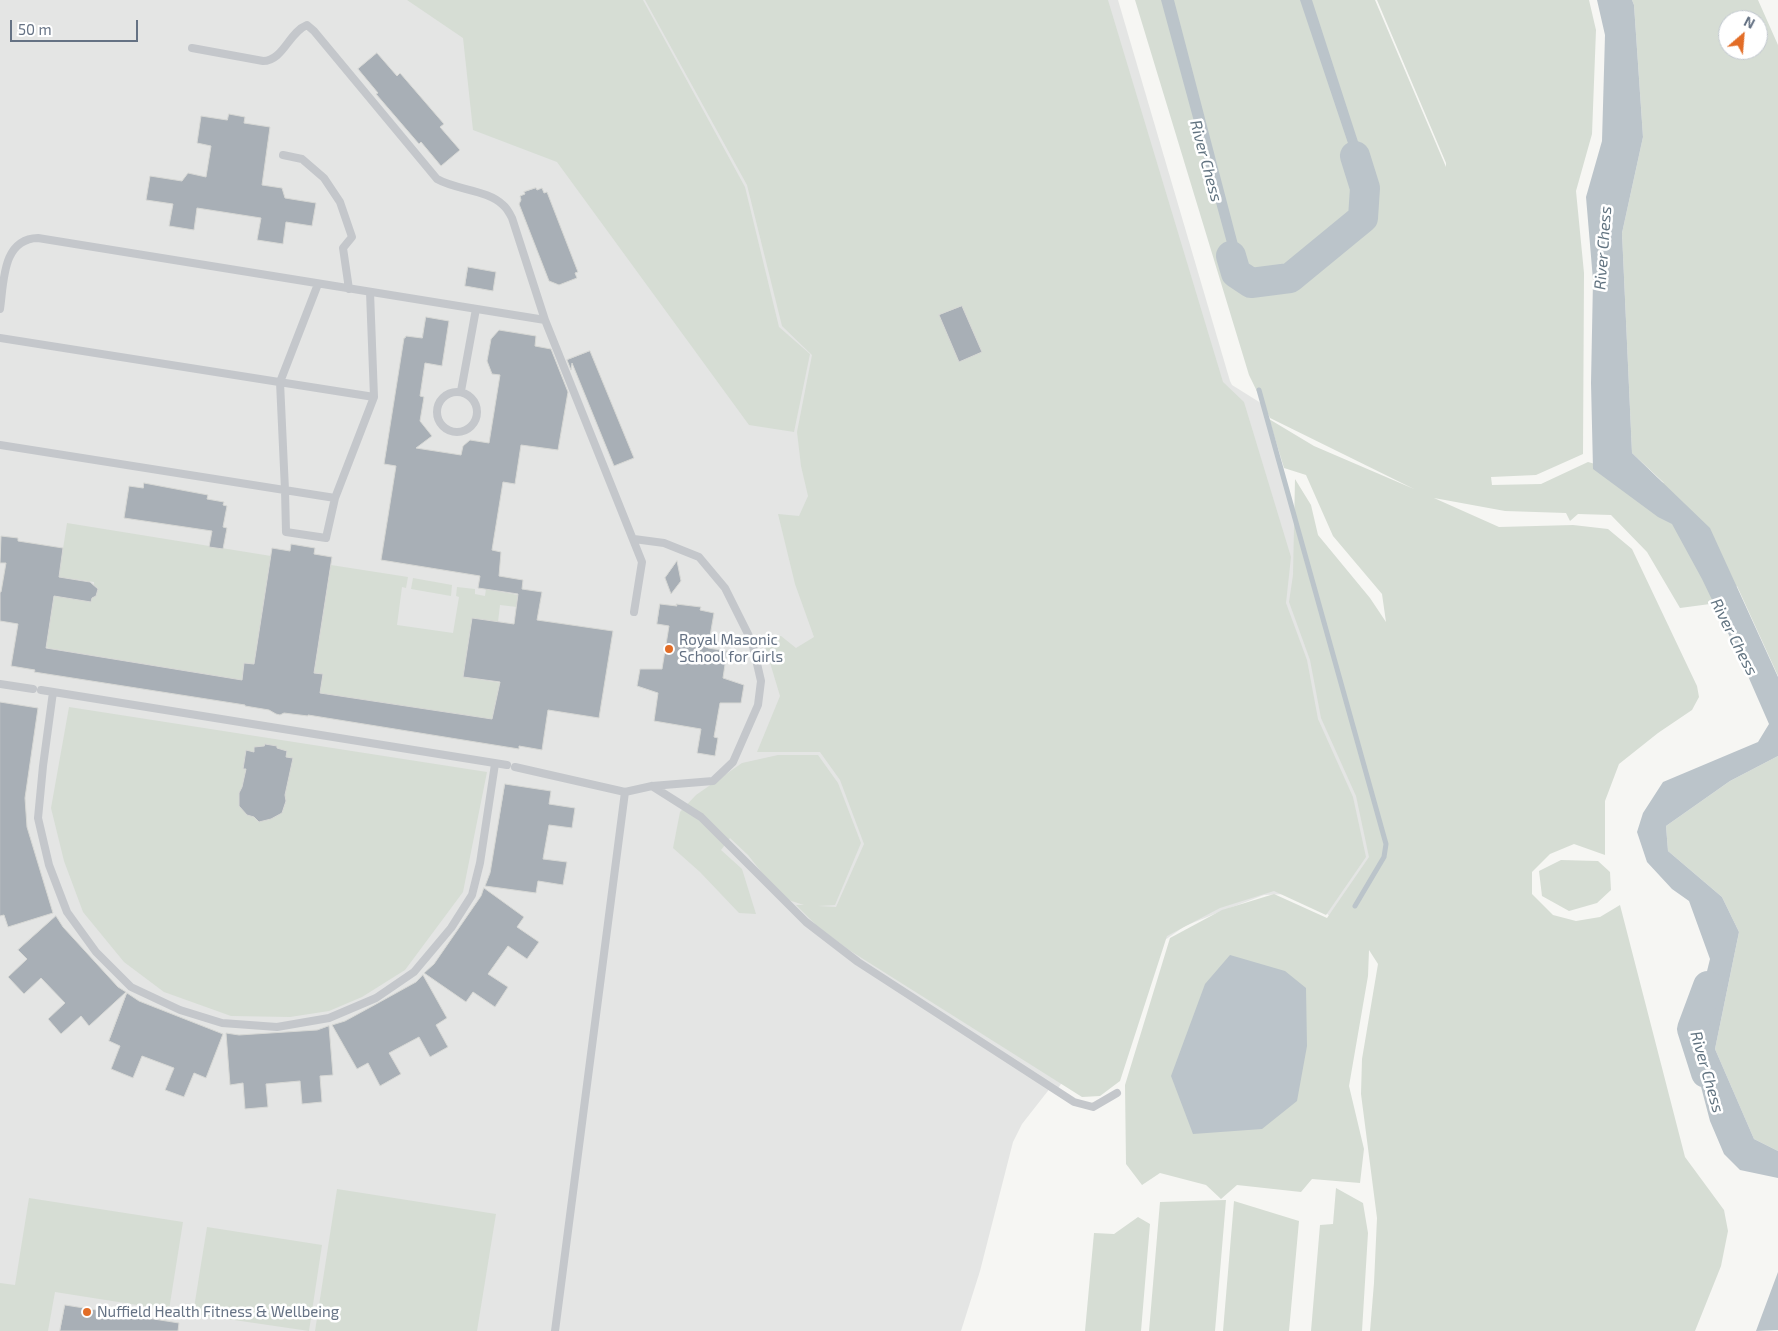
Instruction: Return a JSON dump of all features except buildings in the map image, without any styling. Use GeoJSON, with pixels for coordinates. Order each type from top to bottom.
{"type":"FeatureCollection","features":[{"type":"Feature","properties":{"kind":"lane"},"geometry":{"type":"LineString","coordinates":[[192,48],[270,61],[301,27],[307,25],[437,179],[445,184],[489,196],[503,204],[512,218],[546,320],[642,562],[634,612]]}},
{"type":"Feature","properties":{"kind":"lane"},"geometry":{"type":"LineString","coordinates":[[283,155],[302,159],[324,178],[340,202],[352,237],[343,248],[349,289]]}},
{"type":"Feature","properties":{"kind":"lane"},"geometry":{"type":"LineString","coordinates":[[0,309],[9,256],[22,241],[38,238],[546,320]]}},
{"type":"Feature","properties":{"kind":"lane"},"geometry":{"type":"LineString","coordinates":[[318,284],[280,382],[286,532],[326,538],[336,498],[374,396],[370,292]]}},
{"type":"Feature","properties":{"kind":"lane"},"geometry":{"type":"LineString","coordinates":[[461,392],[476,309]]}},
{"type":"Feature","properties":{"kind":"lane"},"geometry":{"type":"LineString","coordinates":[[0,338],[374,396]]}},
{"type":"Feature","properties":{"kind":"lane"},"geometry":{"type":"LineString","coordinates":[[461,392],[472,398],[477,411],[476,418],[469,428],[456,432],[443,427],[436,416],[436,409],[438,402],[448,393],[461,392]]}},
{"type":"Feature","properties":{"kind":"lane"},"geometry":{"type":"LineString","coordinates":[[0,445],[336,498]]}},
{"type":"Feature","properties":{"kind":"lane"},"geometry":{"type":"LineString","coordinates":[[0,684],[511,766],[625,792],[652,786],[713,781],[733,762],[758,705],[761,681],[752,642],[725,588],[699,557],[664,543],[634,539]]}},
{"type":"Feature","properties":{"kind":"lane"},"geometry":{"type":"LineString","coordinates":[[53,692],[38,818],[49,865],[67,912],[96,952],[131,987],[180,1010],[222,1023],[277,1027],[330,1018],[376,998],[414,972],[450,928],[472,895],[480,863],[495,764]]}},
{"type":"Feature","properties":{"kind":"lane"},"geometry":{"type":"LineString","coordinates":[[652,786],[701,817],[806,922],[858,962],[1074,1102],[1093,1107],[1117,1093]]}},
{"type":"Feature","properties":{"kind":"lane"},"geometry":{"type":"LineString","coordinates":[[554,1331],[625,792]]}},
{"type":"Feature","properties":{"kind":"shaded area","name":"Royal Masonic School for Girls"},"geometry":{"type":"Polygon","coordinates":[[[0,0],[1118,0],[1230,381],[1232,385],[1264,405],[1267,422],[1386,812],[1348,934],[1320,907],[1287,894],[1264,895],[1222,911],[1185,926],[1162,942],[1056,1091],[1051,1087],[1022,1124],[1013,1142],[980,1271],[961,1331],[0,1331],[0,0]]]}},
{"type":"Feature","properties":{"kind":"shaded area"},"geometry":{"type":"Polygon","coordinates":[[[407,0],[643,0],[745,187],[779,327],[810,354],[794,432],[749,425],[557,162],[473,130],[463,38],[407,0]]]}},
{"type":"Feature","properties":{"kind":"shaded area"},"geometry":{"type":"Polygon","coordinates":[[[645,0],[1108,0],[1223,382],[1244,402],[1291,557],[1286,603],[1307,660],[1318,719],[1353,797],[1366,857],[1326,915],[1274,891],[1220,908],[1167,936],[1120,1081],[1100,1096],[1082,1097],[849,950],[816,925],[796,905],[804,905],[782,898],[748,855],[730,838],[721,850],[742,869],[756,914],[739,913],[700,872],[673,848],[680,812],[696,795],[742,763],[778,755],[818,755],[838,783],[861,843],[835,905],[818,906],[836,907],[864,844],[840,780],[820,752],[757,752],[780,696],[762,636],[781,636],[796,648],[814,637],[795,584],[778,514],[799,516],[808,496],[801,466],[797,432],[812,355],[782,326],[747,185],[645,0]]]}},
{"type":"Feature","properties":{"kind":"shaded area"},"geometry":{"type":"Polygon","coordinates":[[[1135,0],[1375,0],[1446,167],[1446,163],[1377,0],[1589,0],[1596,30],[1592,134],[1576,191],[1584,273],[1583,454],[1536,475],[1491,477],[1492,485],[1541,484],[1588,462],[1664,483],[1632,453],[1622,233],[1643,137],[1634,5],[1632,0],[1758,0],[1762,10],[1718,10],[1718,60],[1768,60],[1768,22],[1778,45],[1778,676],[1737,586],[1710,604],[1680,608],[1647,552],[1611,515],[1578,514],[1570,521],[1566,513],[1505,511],[1434,498],[1499,527],[1573,525],[1608,529],[1632,549],[1697,686],[1699,697],[1692,710],[1658,733],[1619,764],[1605,801],[1605,855],[1574,844],[1550,854],[1532,872],[1532,894],[1553,915],[1576,921],[1600,917],[1620,905],[1685,1157],[1724,1210],[1728,1231],[1721,1266],[1695,1331],[1370,1331],[1377,1218],[1361,1094],[1362,1059],[1378,964],[1369,950],[1368,976],[1349,1086],[1364,1149],[1360,1183],[1312,1179],[1301,1192],[1237,1185],[1221,1199],[1206,1185],[1160,1173],[1142,1185],[1126,1164],[1125,1085],[1170,938],[1222,910],[1274,894],[1327,918],[1369,857],[1356,796],[1321,718],[1310,660],[1289,602],[1293,575],[1295,479],[1311,505],[1318,535],[1370,598],[1386,622],[1382,594],[1333,536],[1306,475],[1284,468],[1269,419],[1314,446],[1414,489],[1270,418],[1249,375],[1135,0]]]}},
{"type":"Feature","properties":{"kind":"shaded area"},"geometry":{"type":"Polygon","coordinates":[[[67,523],[271,556],[254,664],[244,663],[242,680],[48,648],[46,646],[55,591],[63,597],[91,602],[92,598],[96,596],[98,589],[94,582],[66,578],[58,581],[67,523]]]}},
{"type":"Feature","properties":{"kind":"shaded area"},"geometry":{"type":"Polygon","coordinates":[[[331,565],[408,577],[406,588],[402,587],[397,625],[453,633],[459,597],[456,596],[457,587],[475,589],[475,594],[485,596],[486,589],[518,595],[517,607],[500,605],[498,622],[464,677],[520,686],[500,721],[320,693],[323,674],[314,673],[331,565]]]}},
{"type":"Feature","properties":{"kind":"shaded area"},"geometry":{"type":"Polygon","coordinates":[[[413,578],[452,585],[451,596],[411,589],[413,578]]]}},
{"type":"Feature","properties":{"kind":"shaded area"},"geometry":{"type":"Polygon","coordinates":[[[69,707],[487,772],[463,892],[405,970],[362,997],[329,1011],[290,1017],[231,1016],[164,992],[124,962],[83,912],[64,861],[51,808],[69,707]]]}},
{"type":"Feature","properties":{"kind":"shaded area"},"geometry":{"type":"Polygon","coordinates":[[[1778,756],[1778,1151],[1754,1139],[1715,1049],[1739,932],[1722,897],[1668,851],[1666,826],[1730,781],[1778,756]]]}},
{"type":"Feature","properties":{"kind":"shaded area"},"geometry":{"type":"Polygon","coordinates":[[[1561,860],[1598,861],[1610,872],[1611,890],[1597,903],[1569,911],[1542,896],[1539,871],[1561,860]]]}},
{"type":"Feature","properties":{"kind":"shaded area"},"geometry":{"type":"Polygon","coordinates":[[[1336,1188],[1363,1203],[1368,1233],[1362,1331],[1311,1331],[1320,1225],[1333,1224],[1336,1188]]]}},
{"type":"Feature","properties":{"kind":"shaded area"},"geometry":{"type":"Polygon","coordinates":[[[337,1189],[496,1214],[477,1331],[315,1331],[337,1189]]]}},
{"type":"Feature","properties":{"kind":"shaded area"},"geometry":{"type":"Polygon","coordinates":[[[29,1198],[183,1222],[169,1310],[55,1292],[48,1331],[0,1331],[0,1283],[15,1285],[29,1198]]]}},
{"type":"Feature","properties":{"kind":"shaded area"},"geometry":{"type":"Polygon","coordinates":[[[1226,1200],[1215,1331],[1149,1331],[1160,1202],[1226,1200]]]}},
{"type":"Feature","properties":{"kind":"shaded area"},"geometry":{"type":"Polygon","coordinates":[[[1234,1201],[1299,1221],[1289,1331],[1223,1331],[1234,1201]]]}},
{"type":"Feature","properties":{"kind":"shaded area"},"geometry":{"type":"Polygon","coordinates":[[[1138,1217],[1150,1224],[1141,1331],[1085,1331],[1094,1233],[1114,1234],[1138,1217]]]}},
{"type":"Feature","properties":{"kind":"shaded area"},"geometry":{"type":"Polygon","coordinates":[[[207,1227],[322,1245],[309,1331],[193,1314],[207,1227]]]}},
{"type":"Feature","properties":{"kind":"water"},"geometry":{"type":"Polygon","coordinates":[[[1161,0],[1174,0],[1246,275],[1258,285],[1294,280],[1363,222],[1366,197],[1300,0],[1312,0],[1376,197],[1374,227],[1298,289],[1256,295],[1240,291],[1161,0]]]}},
{"type":"Feature","properties":{"kind":"water"},"geometry":{"type":"Polygon","coordinates":[[[1597,0],[1632,0],[1634,5],[1643,137],[1622,233],[1632,453],[1710,528],[1778,677],[1778,756],[1730,781],[1666,826],[1668,851],[1722,897],[1739,932],[1715,1049],[1754,1139],[1778,1151],[1778,1178],[1740,1170],[1724,1154],[1710,1121],[1694,1060],[1694,1024],[1710,959],[1689,901],[1672,889],[1647,862],[1637,832],[1643,813],[1663,782],[1758,742],[1769,724],[1702,579],[1672,524],[1658,517],[1593,469],[1591,383],[1593,280],[1586,197],[1602,141],[1605,35],[1597,0]]]}},
{"type":"Feature","properties":{"kind":"water"},"geometry":{"type":"Polygon","coordinates":[[[1230,955],[1285,971],[1306,988],[1307,1046],[1297,1101],[1262,1129],[1193,1134],[1171,1076],[1205,984],[1230,955]]]}},
{"type":"Feature","properties":{"kind":"water"},"geometry":{"type":"Polygon","coordinates":[[[1778,1272],[1778,1330],[1756,1331],[1778,1272]]]}},
{"type":"Feature","properties":{"kind":"waterway","name":"River Chess"},"geometry":{"type":"LineString","coordinates":[[1231,256],[1236,273],[1251,283],[1290,278],[1363,218],[1365,188],[1355,156]]}},
{"type":"Feature","properties":{"kind":"waterway"},"geometry":{"type":"LineString","coordinates":[[1259,390],[1386,844],[1384,857],[1355,906]]}},
{"type":"Feature","properties":{"kind":"waterway","name":"River Chess"},"geometry":{"type":"LineString","coordinates":[[1706,1073],[1692,1029],[1708,986]]}},
{"type":"Feature","properties":{"kind":"place","name":"Royal Masonic School for Girls"},"geometry":{"type":"Point","coordinates":[669,649]}},
{"type":"Feature","properties":{"kind":"place","name":"Nuffield Health Fitness & Wellbeing"},"geometry":{"type":"Point","coordinates":[87,1312]}}]}
